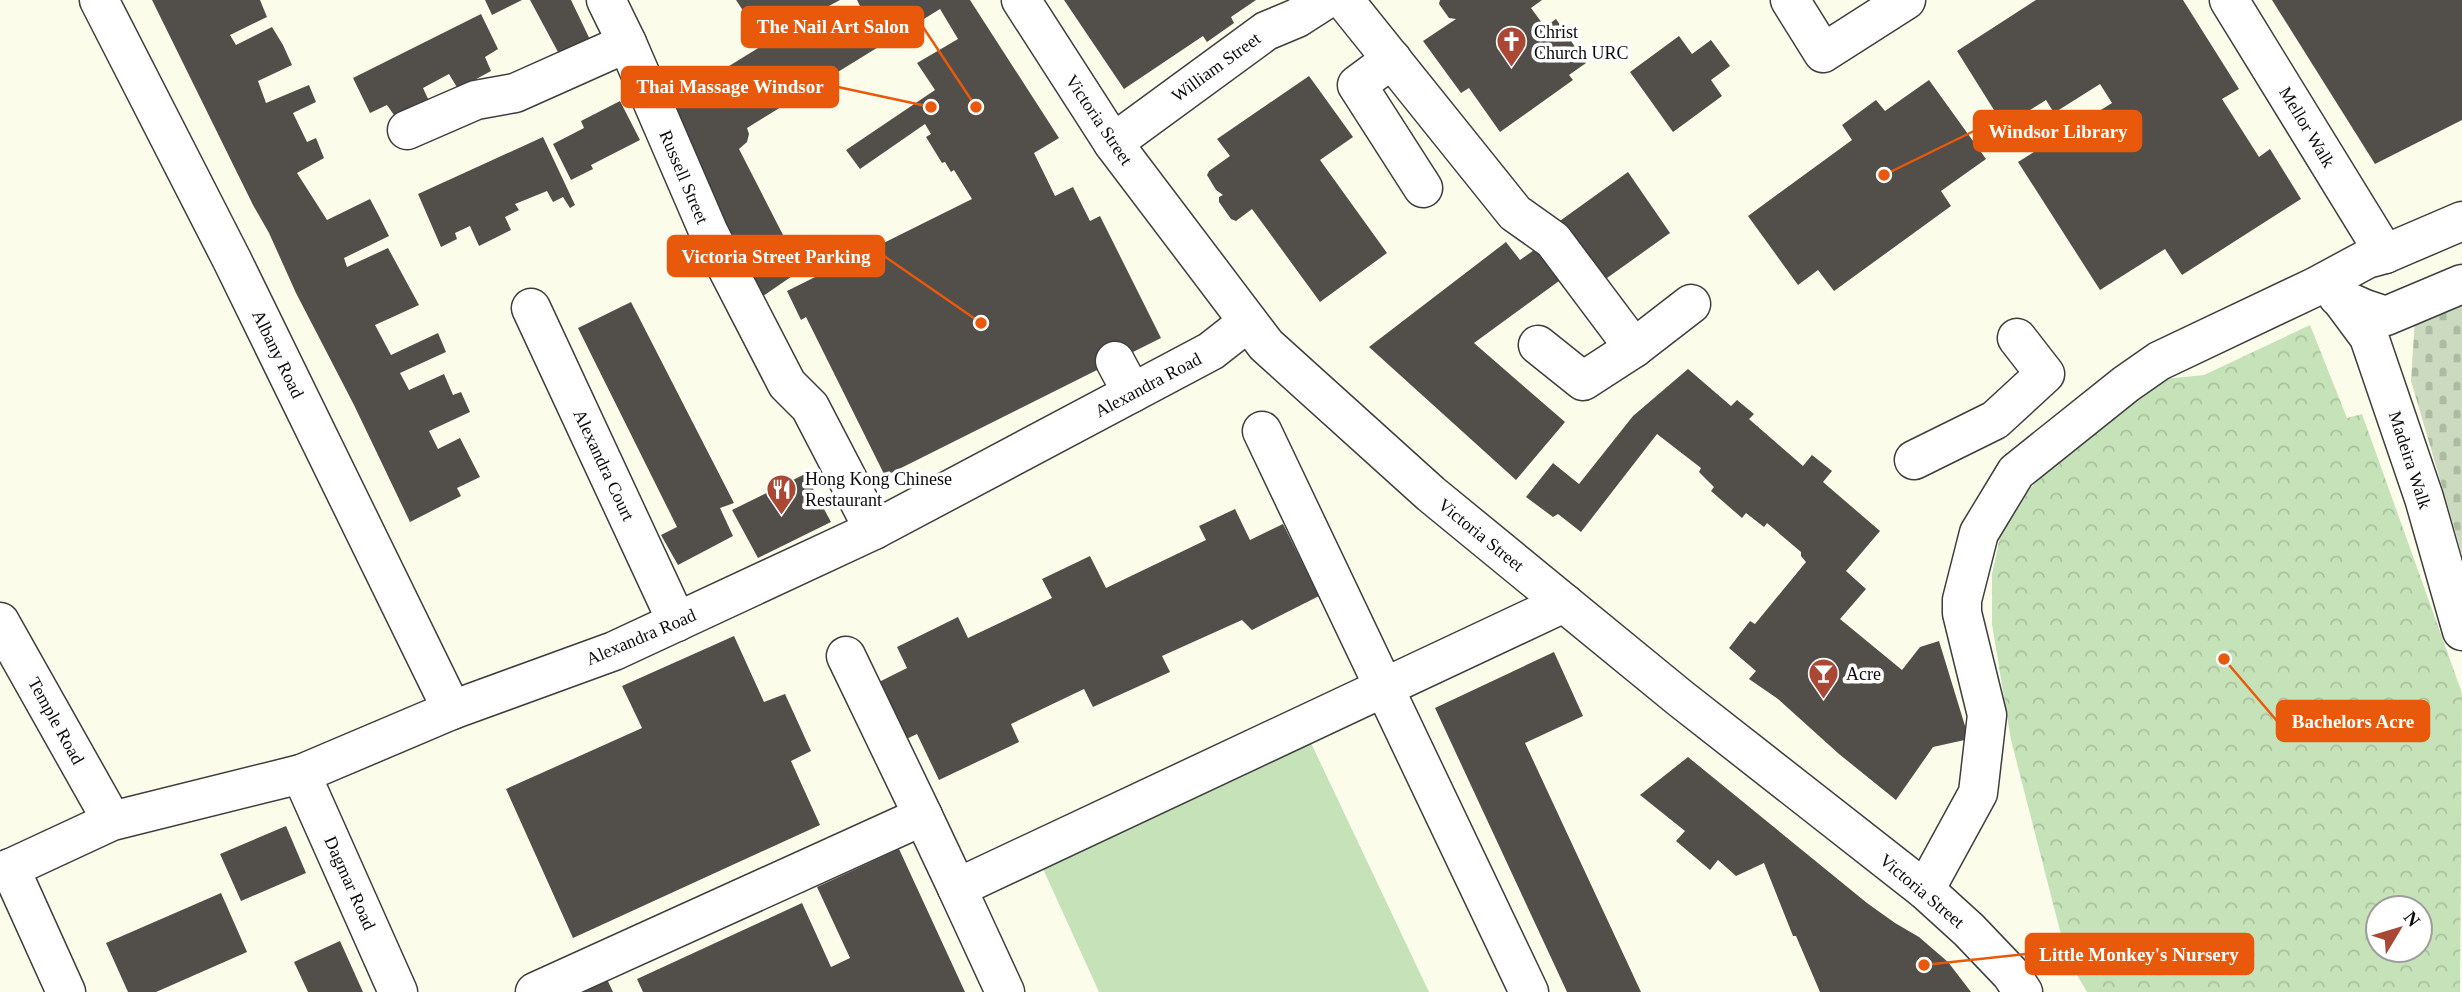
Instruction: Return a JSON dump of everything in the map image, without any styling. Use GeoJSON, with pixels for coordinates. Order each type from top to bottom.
{"type":"FeatureCollection","features":[{"type":"Feature","properties":{"kind":"street","name":"Albany Road"},"geometry":{"type":"LineString","coordinates":[[99,0],[232,260],[452,710]]}},
{"type":"Feature","properties":{"kind":"street","name":"Russell Street"},"geometry":{"type":"LineString","coordinates":[[606,0],[715,244],[788,384],[810,407],[874,530]]}},
{"type":"Feature","properties":{"kind":"street","name":"Victoria Street"},"geometry":{"type":"LineString","coordinates":[[1021,0],[1112,143],[1266,345],[1431,494],[1680,698],[1925,890],[1969,930],[2011,974],[2023,992]]}},
{"type":"Feature","properties":{"kind":"street","name":"William Street"},"geometry":{"type":"LineString","coordinates":[[1112,143],[1257,18],[1297,18],[1325,0]]}},
{"type":"Feature","properties":{"kind":"street"},"geometry":{"type":"LineString","coordinates":[[1344,0],[1515,214],[1553,240],[1634,348]]}},
{"type":"Feature","properties":{"kind":"street"},"geometry":{"type":"LineString","coordinates":[[1790,0],[1823,53],[1906,0]]}},
{"type":"Feature","properties":{"kind":"street","name":"Mellor Walk"},"geometry":{"type":"LineString","coordinates":[[2230,0],[2385,254]]}},
{"type":"Feature","properties":{"kind":"street"},"geometry":{"type":"LineString","coordinates":[[407,130],[476,100],[515,93],[627,43]]}},
{"type":"Feature","properties":{"kind":"street"},"geometry":{"type":"LineString","coordinates":[[1392,59],[1357,85],[1423,188]]}},
{"type":"Feature","properties":{"kind":"street"},"geometry":{"type":"LineString","coordinates":[[1925,890],[1978,793],[1987,715],[1962,613],[1962,600],[1979,533],[2016,472],[2159,361],[2328,292],[2367,259],[2462,221]]}},
{"type":"Feature","properties":{"kind":"street"},"geometry":{"type":"LineString","coordinates":[[2328,292],[2386,316],[2462,284]]}},
{"type":"Feature","properties":{"kind":"street","name":"Madeira Walk"},"geometry":{"type":"LineString","coordinates":[[2328,292],[2369,337],[2424,498],[2462,631]]}},
{"type":"Feature","properties":{"kind":"street"},"geometry":{"type":"LineString","coordinates":[[1538,345],[1583,381],[1634,348],[1691,304]]}},
{"type":"Feature","properties":{"kind":"street","name":"Alexandra Court"},"geometry":{"type":"LineString","coordinates":[[531,308],[677,622]]}},
{"type":"Feature","properties":{"kind":"street","name":"Alexandra Road"},"geometry":{"type":"LineString","coordinates":[[5,871],[112,821],[302,774],[452,710],[614,650],[874,530],[1123,377],[1211,351],[1248,322]]}},
{"type":"Feature","properties":{"kind":"street"},"geometry":{"type":"LineString","coordinates":[[1914,460],[1995,420],[2045,374],[2017,338]]}},
{"type":"Feature","properties":{"kind":"street"},"geometry":{"type":"LineString","coordinates":[[1995,420],[2016,472]]}},
{"type":"Feature","properties":{"kind":"street"},"geometry":{"type":"LineString","coordinates":[[1262,431],[1529,992]]}},
{"type":"Feature","properties":{"kind":"street"},"geometry":{"type":"LineString","coordinates":[[957,888],[1563,603]]}},
{"type":"Feature","properties":{"kind":"street","name":"Temple Road"},"geometry":{"type":"LineString","coordinates":[[0,622],[112,821]]}},
{"type":"Feature","properties":{"kind":"street"},"geometry":{"type":"LineString","coordinates":[[846,656],[1005,992]]}},
{"type":"Feature","properties":{"kind":"street","name":"Dagmar Road"},"geometry":{"type":"LineString","coordinates":[[302,774],[398,992]]}},
{"type":"Feature","properties":{"kind":"street"},"geometry":{"type":"LineString","coordinates":[[535,992],[923,816]]}},
{"type":"Feature","properties":{"kind":"street"},"geometry":{"type":"LineString","coordinates":[[5,871],[66,992]]}},
{"type":"Feature","properties":{"kind":"green space"},"geometry":{"type":"Polygon","coordinates":[[[2462,303],[2462,554],[2411,381],[2415,318],[2462,303]]]}},
{"type":"Feature","properties":{"kind":"green space"},"geometry":{"type":"Polygon","coordinates":[[[2310,325],[2347,418],[2362,414],[2462,693],[2460,992],[2087,992],[2067,958],[2011,740],[1992,624],[1992,574],[2001,533],[2031,488],[2056,460],[2164,379],[2204,375],[2310,325]]]}},
{"type":"Feature","properties":{"kind":"green space"},"geometry":{"type":"Polygon","coordinates":[[[1311,743],[1429,992],[1099,992],[1039,860],[1311,743]]]}},
{"type":"Feature","properties":{"kind":"building"},"geometry":{"type":"Polygon","coordinates":[[[152,0],[260,0],[267,17],[230,35],[236,45],[272,27],[283,45],[292,65],[258,81],[266,103],[309,85],[316,102],[293,113],[307,142],[316,138],[324,158],[297,173],[327,220],[370,199],[379,216],[389,236],[344,258],[347,267],[388,248],[419,305],[375,325],[391,355],[438,333],[446,352],[400,373],[409,390],[444,374],[453,395],[461,392],[470,412],[429,431],[438,449],[460,438],[480,477],[457,488],[461,496],[410,522],[152,0]]]}},
{"type":"Feature","properties":{"kind":"building"},"geometry":{"type":"Polygon","coordinates":[[[485,0],[522,0],[492,15],[485,0]]]}},
{"type":"Feature","properties":{"kind":"building"},"geometry":{"type":"Polygon","coordinates":[[[530,0],[571,0],[595,50],[565,65],[530,0]]]}},
{"type":"Feature","properties":{"kind":"building"},"geometry":{"type":"Polygon","coordinates":[[[736,0],[840,0],[827,7],[841,32],[866,18],[857,0],[970,0],[1059,138],[1034,153],[1055,196],[1073,187],[1090,221],[1100,216],[1161,338],[885,476],[806,317],[801,320],[787,291],[972,199],[954,170],[951,172],[945,162],[942,163],[926,137],[931,134],[925,124],[860,169],[846,150],[935,90],[917,63],[958,39],[940,9],[747,128],[747,142],[739,149],[801,270],[760,298],[664,106],[765,44],[736,0]]]}},
{"type":"Feature","properties":{"kind":"building"},"geometry":{"type":"Polygon","coordinates":[[[1064,0],[1256,0],[1231,17],[1234,23],[1207,42],[1203,36],[1124,89],[1064,0]]]}},
{"type":"Feature","properties":{"kind":"building","name":"Christ Church URC"},"geometry":{"type":"Polygon","coordinates":[[[1440,0],[1542,0],[1531,8],[1545,27],[1556,19],[1586,63],[1569,75],[1573,80],[1500,132],[1469,88],[1461,93],[1423,41],[1456,19],[1449,18],[1439,4],[1440,0]]]}},
{"type":"Feature","properties":{"kind":"building"},"geometry":{"type":"Polygon","coordinates":[[[2036,0],[2183,0],[2239,89],[2222,99],[2259,157],[2270,149],[2301,199],[2182,275],[2165,249],[2100,290],[2018,162],[2112,103],[2100,84],[2054,113],[2046,100],[2004,126],[1957,51],[2036,0]]]}},
{"type":"Feature","properties":{"kind":"building"},"geometry":{"type":"Polygon","coordinates":[[[2272,0],[2462,0],[2462,120],[2375,164],[2272,0]]]}},
{"type":"Feature","properties":{"kind":"building"},"geometry":{"type":"Polygon","coordinates":[[[481,14],[498,49],[485,57],[491,71],[458,89],[449,74],[423,88],[429,101],[396,118],[387,105],[370,113],[353,78],[481,14]]]}},
{"type":"Feature","properties":{"kind":"building"},"geometry":{"type":"Polygon","coordinates":[[[1679,36],[1692,54],[1711,40],[1730,66],[1711,80],[1722,96],[1673,132],[1630,72],[1679,36]]]}},
{"type":"Feature","properties":{"kind":"building"},"geometry":{"type":"Polygon","coordinates":[[[1309,76],[1353,137],[1320,160],[1387,253],[1320,302],[1252,209],[1236,221],[1231,219],[1219,202],[1219,197],[1223,195],[1216,190],[1207,175],[1230,156],[1217,139],[1309,76]]]}},
{"type":"Feature","properties":{"kind":"building"},"geometry":{"type":"Polygon","coordinates":[[[1929,80],[1986,159],[1941,191],[1951,206],[1834,291],[1818,270],[1798,285],[1748,216],[1852,140],[1842,125],[1876,100],[1885,111],[1929,80]]]}},
{"type":"Feature","properties":{"kind":"building"},"geometry":{"type":"Polygon","coordinates":[[[620,101],[640,140],[591,165],[593,169],[571,180],[553,144],[584,128],[581,121],[620,101]]]}},
{"type":"Feature","properties":{"kind":"building"},"geometry":{"type":"Polygon","coordinates":[[[543,137],[575,205],[570,208],[563,197],[553,202],[547,191],[515,204],[519,210],[505,217],[511,230],[479,246],[470,226],[455,233],[457,239],[441,247],[418,194],[543,137]]]}},
{"type":"Feature","properties":{"kind":"building"},"geometry":{"type":"Polygon","coordinates":[[[1628,172],[1670,233],[1600,283],[1557,223],[1628,172]]]}},
{"type":"Feature","properties":{"kind":"building"},"geometry":{"type":"Polygon","coordinates":[[[1506,242],[1520,260],[1537,248],[1559,281],[1474,343],[1565,422],[1516,480],[1369,347],[1506,242]]]}},
{"type":"Feature","properties":{"kind":"building"},"geometry":{"type":"Polygon","coordinates":[[[631,302],[734,503],[720,508],[733,536],[678,565],[661,535],[677,527],[578,328],[631,302]]]}},
{"type":"Feature","properties":{"kind":"building"},"geometry":{"type":"Polygon","coordinates":[[[1688,369],[1731,406],[1737,400],[1754,414],[1749,419],[1803,466],[1812,455],[1832,471],[1823,482],[1880,531],[1846,571],[1866,589],[1840,619],[1902,670],[1920,647],[1939,641],[1969,739],[1933,747],[1896,800],[1839,754],[1778,699],[1749,679],[1756,671],[1729,648],[1750,621],[1755,624],[1806,562],[1801,552],[1767,523],[1764,527],[1746,513],[1742,518],[1711,491],[1714,487],[1699,472],[1701,468],[1657,434],[1581,532],[1558,514],[1553,517],[1526,497],[1553,463],[1579,484],[1633,416],[1688,369]]]}},
{"type":"Feature","properties":{"kind":"building","name":"Hong Kong Chinese Restaurant"},"geometry":{"type":"Polygon","coordinates":[[[805,474],[831,522],[758,558],[732,510],[805,474]]]}},
{"type":"Feature","properties":{"kind":"building"},"geometry":{"type":"Polygon","coordinates":[[[1235,509],[1250,540],[1283,524],[1319,596],[1252,630],[1242,620],[1162,656],[1170,672],[1093,707],[1084,689],[1011,724],[1019,742],[939,780],[917,734],[900,742],[873,685],[907,668],[897,647],[958,617],[968,638],[1052,598],[1042,579],[1090,556],[1106,588],[1206,540],[1199,526],[1235,509]]]}},
{"type":"Feature","properties":{"kind":"building"},"geometry":{"type":"Polygon","coordinates":[[[734,636],[764,702],[785,694],[811,751],[791,761],[820,825],[573,938],[506,789],[642,728],[622,686],[734,636]]]}},
{"type":"Feature","properties":{"kind":"building"},"geometry":{"type":"Polygon","coordinates":[[[1554,652],[1583,716],[1525,743],[1641,992],[1567,992],[1435,708],[1554,652]]]}},
{"type":"Feature","properties":{"kind":"building"},"geometry":{"type":"Polygon","coordinates":[[[1688,757],[1867,903],[1919,937],[1948,962],[1971,992],[1820,992],[1796,936],[1793,936],[1764,863],[1736,876],[1718,860],[1710,870],[1676,841],[1685,831],[1640,795],[1688,757]]]}},
{"type":"Feature","properties":{"kind":"building"},"geometry":{"type":"Polygon","coordinates":[[[286,826],[306,873],[241,901],[220,854],[286,826]]]}},
{"type":"Feature","properties":{"kind":"building"},"geometry":{"type":"Polygon","coordinates":[[[899,849],[965,992],[643,992],[637,979],[802,903],[831,967],[850,958],[817,887],[899,849]]]}},
{"type":"Feature","properties":{"kind":"building"},"geometry":{"type":"Polygon","coordinates":[[[221,893],[247,952],[156,992],[128,992],[106,943],[221,893]]]}},
{"type":"Feature","properties":{"kind":"building"},"geometry":{"type":"Polygon","coordinates":[[[340,941],[363,992],[308,992],[294,962],[340,941]]]}},
{"type":"Feature","properties":{"kind":"building"},"geometry":{"type":"Polygon","coordinates":[[[605,975],[613,992],[568,992],[605,975]]]}},
{"type":"Feature","properties":{"kind":"place","name":"Christ Church URC"},"geometry":{"type":"Point","coordinates":[1511,69]}},
{"type":"Feature","properties":{"kind":"place","name":"Thai Massage Windsor"},"geometry":{"type":"Point","coordinates":[931,107]}},
{"type":"Feature","properties":{"kind":"place","name":"The Nail Art Salon"},"geometry":{"type":"Point","coordinates":[976,107]}},
{"type":"Feature","properties":{"kind":"place","name":"Windsor Library"},"geometry":{"type":"Point","coordinates":[1884,175]}},
{"type":"Feature","properties":{"kind":"place","name":"Victoria Street Parking"},"geometry":{"type":"Point","coordinates":[981,323]}},
{"type":"Feature","properties":{"kind":"place","name":"Hong Kong Chinese Restaurant"},"geometry":{"type":"Point","coordinates":[782,516]}},
{"type":"Feature","properties":{"kind":"place","name":"Bachelors Acre"},"geometry":{"type":"Point","coordinates":[2224,659]}},
{"type":"Feature","properties":{"kind":"place","name":"Acre"},"geometry":{"type":"Point","coordinates":[1823,701]}},
{"type":"Feature","properties":{"kind":"place","name":"Little Monkey's Nursery"},"geometry":{"type":"Point","coordinates":[1924,965]}}]}
